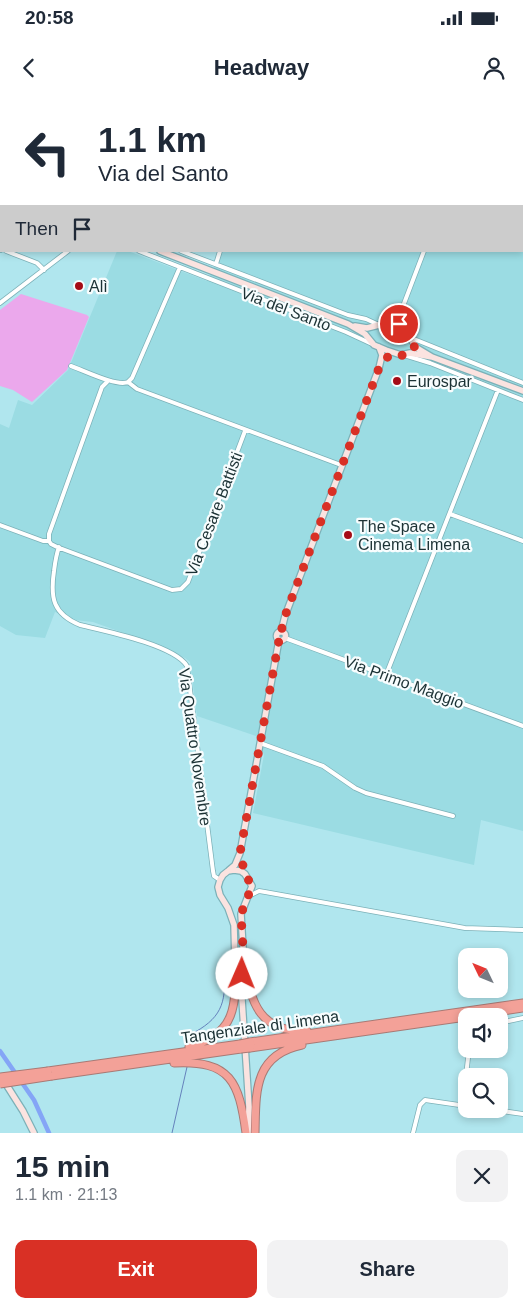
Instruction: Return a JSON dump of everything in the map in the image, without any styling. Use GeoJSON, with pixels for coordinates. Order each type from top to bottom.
{"type":"FeatureCollection","features":[{"type":"Feature","properties":{"kind":"highway"},"geometry":{"type":"LineString","coordinates":[[124,1063],[142,1056],[187,1048],[215,1037],[230,1019],[235,1004],[235,962]]}},
{"type":"Feature","properties":{"kind":"highway"},"geometry":{"type":"LineString","coordinates":[[244,964],[249,989],[256,1008],[278,1027],[292,1031],[348,1029]]}},
{"type":"Feature","properties":{"kind":"highway","name":"Tangenziale di Limena"},"geometry":{"type":"LineString","coordinates":[[250,1045],[523,1003]]}},
{"type":"Feature","properties":{"kind":"highway"},"geometry":{"type":"LineString","coordinates":[[508,1010],[523,1008]]}},
{"type":"Feature","properties":{"kind":"highway","name":"Tangenziale di Limena"},"geometry":{"type":"LineString","coordinates":[[0,1084],[50,1074],[240,1046],[458,1018]]}},
{"type":"Feature","properties":{"kind":"highway"},"geometry":{"type":"LineString","coordinates":[[254,1133],[256,1094],[260,1077],[268,1062],[279,1053],[294,1046],[336,1039],[358,1032]]}},
{"type":"Feature","properties":{"kind":"highway"},"geometry":{"type":"LineString","coordinates":[[124,1063],[145,1066],[201,1062],[216,1068],[225,1074],[235,1085],[240,1097],[247,1133]]}},
{"type":"Feature","properties":{"kind":"highway","name":"Tangenziale di Limena"},"geometry":{"type":"LineString","coordinates":[[0,1076],[50,1074]]}},
{"type":"Feature","properties":{"kind":"street"},"geometry":{"type":"LineString","coordinates":[[9,252],[40,264],[44,270]]}},
{"type":"Feature","properties":{"kind":"street"},"geometry":{"type":"LineString","coordinates":[[0,303],[67,252]]}},
{"type":"Feature","properties":{"kind":"street","name":"Via del Santo"},"geometry":{"type":"LineString","coordinates":[[142,252],[346,332],[396,354],[432,357]]}},
{"type":"Feature","properties":{"kind":"street"},"geometry":{"type":"LineString","coordinates":[[163,252],[348,324]]}},
{"type":"Feature","properties":{"kind":"street"},"geometry":{"type":"LineString","coordinates":[[184,252],[296,296],[379,325],[523,384]]}},
{"type":"Feature","properties":{"kind":"street"},"geometry":{"type":"LineString","coordinates":[[216,264],[220,252]]}},
{"type":"Feature","properties":{"kind":"street"},"geometry":{"type":"LineString","coordinates":[[386,328],[400,314],[424,252]]}},
{"type":"Feature","properties":{"kind":"street"},"geometry":{"type":"LineString","coordinates":[[128,382],[132,378],[180,267]]}},
{"type":"Feature","properties":{"kind":"street","name":"Via del Santo"},"geometry":{"type":"LineString","coordinates":[[226,285],[228,278]]}},
{"type":"Feature","properties":{"kind":"street"},"geometry":{"type":"LineString","coordinates":[[400,314],[399,328],[402,334]]}},
{"type":"Feature","properties":{"kind":"street","name":"Via del Santo"},"geometry":{"type":"LineString","coordinates":[[348,324],[361,331],[377,346]]}},
{"type":"Feature","properties":{"kind":"street","name":"Via del Santo"},"geometry":{"type":"LineString","coordinates":[[348,324],[372,327],[379,325]]}},
{"type":"Feature","properties":{"kind":"street"},"geometry":{"type":"LineString","coordinates":[[368,338],[369,330],[372,327]]}},
{"type":"Feature","properties":{"kind":"street"},"geometry":{"type":"LineString","coordinates":[[409,337],[414,345],[432,357],[523,391]]}},
{"type":"Feature","properties":{"kind":"street"},"geometry":{"type":"LineString","coordinates":[[407,354],[414,345]]}},
{"type":"Feature","properties":{"kind":"street"},"geometry":{"type":"LineString","coordinates":[[254,1133],[249,1107],[241,984],[235,962],[234,925],[228,908],[220,896],[218,887],[220,880],[235,865],[240,853],[279,640],[277,636],[281,632],[285,616],[341,465],[379,368],[382,355],[377,346]]}},
{"type":"Feature","properties":{"kind":"street"},"geometry":{"type":"LineString","coordinates":[[379,368],[390,354],[396,354]]}},
{"type":"Feature","properties":{"kind":"street","name":"Via del Santo"},"geometry":{"type":"LineString","coordinates":[[407,354],[523,400]]}},
{"type":"Feature","properties":{"kind":"street","name":"Via Cesare Battisti"},"geometry":{"type":"LineString","coordinates":[[0,525],[43,541],[49,540],[50,544],[172,590],[183,588],[188,582],[245,431],[137,389],[128,382],[124,384],[107,382],[102,377],[71,366]]}},
{"type":"Feature","properties":{"kind":"street"},"geometry":{"type":"LineString","coordinates":[[488,378],[491,370]]}},
{"type":"Feature","properties":{"kind":"street"},"geometry":{"type":"LineString","coordinates":[[49,540],[49,534],[99,393],[107,382]]}},
{"type":"Feature","properties":{"kind":"street"},"geometry":{"type":"LineString","coordinates":[[386,675],[498,390]]}},
{"type":"Feature","properties":{"kind":"street"},"geometry":{"type":"LineString","coordinates":[[245,431],[341,465]]}},
{"type":"Feature","properties":{"kind":"street"},"geometry":{"type":"LineString","coordinates":[[450,514],[523,542]]}},
{"type":"Feature","properties":{"kind":"street","name":"Via Quattro Novembre"},"geometry":{"type":"LineString","coordinates":[[59,547],[52,589],[53,599],[61,612],[74,623],[148,643],[180,658],[187,666],[213,871],[214,876],[220,880]]}},
{"type":"Feature","properties":{"kind":"street"},"geometry":{"type":"LineString","coordinates":[[279,640],[286,638],[285,634],[281,632]]}},
{"type":"Feature","properties":{"kind":"street","name":"Via Primo Maggio"},"geometry":{"type":"LineString","coordinates":[[286,638],[523,726]]}},
{"type":"Feature","properties":{"kind":"street"},"geometry":{"type":"LineString","coordinates":[[260,743],[322,766],[358,790],[453,816]]}},
{"type":"Feature","properties":{"kind":"street"},"geometry":{"type":"LineString","coordinates":[[240,853],[245,874]]}},
{"type":"Feature","properties":{"kind":"street"},"geometry":{"type":"LineString","coordinates":[[228,871],[241,871],[251,882],[265,892]]}},
{"type":"Feature","properties":{"kind":"street"},"geometry":{"type":"LineString","coordinates":[[241,984],[244,964],[241,914],[249,896],[252,886],[251,882]]}},
{"type":"Feature","properties":{"kind":"street"},"geometry":{"type":"LineString","coordinates":[[249,896],[259,891],[464,928],[523,930]]}},
{"type":"Feature","properties":{"kind":"street"},"geometry":{"type":"LineString","coordinates":[[508,1021],[523,1018]]}},
{"type":"Feature","properties":{"kind":"street"},"geometry":{"type":"LineString","coordinates":[[0,1076],[23,1111],[34,1133]]}},
{"type":"Feature","properties":{"kind":"street"},"geometry":{"type":"LineString","coordinates":[[413,1133],[420,1105],[425,1100],[458,1104]]}},
{"type":"Feature","properties":{"kind":"street"},"geometry":{"type":"LineString","coordinates":[[247,1133],[249,1107]]}},
{"type":"Feature","properties":{"kind":"street"},"geometry":{"type":"LineString","coordinates":[[508,1112],[523,1114]]}},
{"type":"Feature","properties":{"kind":"shaded area"},"geometry":{"type":"Polygon","coordinates":[[[117,252],[131,252],[207,281],[220,252],[523,252],[523,831],[481,820],[474,865],[253,813],[264,755],[256,736],[197,716],[190,662],[185,658],[157,645],[93,622],[74,620],[55,612],[45,638],[16,635],[0,626],[0,424],[9,428],[18,400],[32,405],[68,370],[117,252]]]}},
{"type":"Feature","properties":{"kind":"shaded area"},"geometry":{"type":"Polygon","coordinates":[[[21,294],[89,317],[67,370],[32,402],[13,390],[0,386],[0,310],[21,294]]]}},
{"type":"Feature","properties":{"kind":"waterway"},"geometry":{"type":"LineString","coordinates":[[193,1039],[195,1032],[212,1020],[221,1006],[224,989],[224,969]]}},
{"type":"Feature","properties":{"kind":"waterway"},"geometry":{"type":"LineString","coordinates":[[0,1051],[34,1100],[49,1133]]}},
{"type":"Feature","properties":{"kind":"waterway"},"geometry":{"type":"LineString","coordinates":[[172,1133],[187,1067]]}},
{"type":"Feature","properties":{"kind":"place","name":"Alì"},"geometry":{"type":"Point","coordinates":[79,286]}},
{"type":"Feature","properties":{"kind":"place","name":"Eurospar"},"geometry":{"type":"Point","coordinates":[397,381]}},
{"type":"Feature","properties":{"kind":"place","name":"The Space Cinema Limena"},"geometry":{"type":"Point","coordinates":[348,535]}},
{"type":"Feature","properties":{"kind":"route"},"geometry":{"type":"LineString","coordinates":[[242,974],[244,964],[241,914],[252,886],[245,874],[240,853],[276,646],[279,640],[277,636],[281,632],[283,620],[379,368],[390,354],[404,355],[413,350],[412,340],[402,334],[399,324]]}}]}
